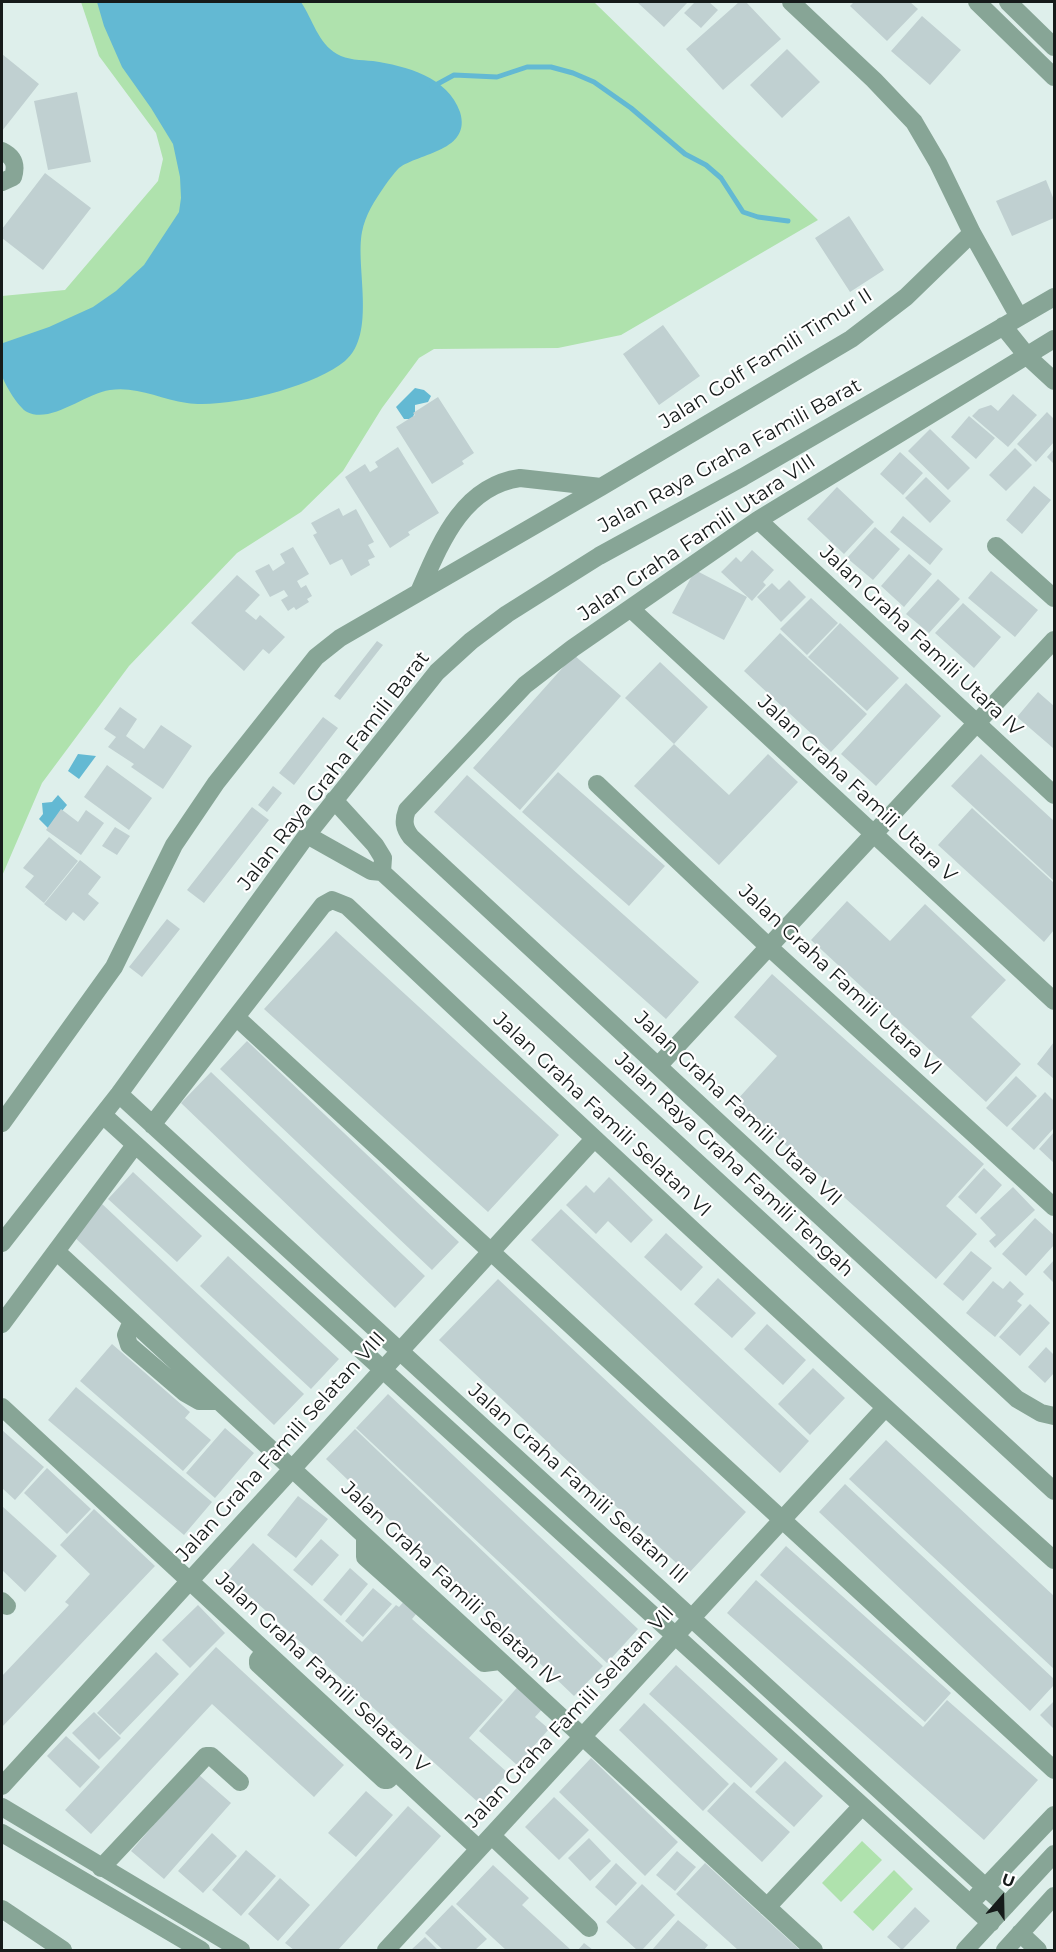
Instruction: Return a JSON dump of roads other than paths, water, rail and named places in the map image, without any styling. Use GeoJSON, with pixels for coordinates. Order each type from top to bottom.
{"type":"FeatureCollection","features":[{"type":"Feature","properties":{"kind":"street"},"geometry":{"type":"LineString","coordinates":[[791,2],[874,80],[914,122],[939,163],[972,233],[1019,317]]}},
{"type":"Feature","properties":{"kind":"street"},"geometry":{"type":"LineString","coordinates":[[977,2],[1035,58],[1054,73]]}},
{"type":"Feature","properties":{"kind":"street"},"geometry":{"type":"LineString","coordinates":[[1008,2],[1054,47],[1050,58],[1045,61],[1035,58]]}},
{"type":"Feature","properties":{"kind":"street"},"geometry":{"type":"LineString","coordinates":[[2,151],[10,155],[15,170],[13,177],[2,182]]}},
{"type":"Feature","properties":{"kind":"street","name":"Jalan Golf Famili Timur II"},"geometry":{"type":"LineString","coordinates":[[2,1123],[114,967],[174,845],[223,774],[316,657],[340,638],[851,339],[906,297],[972,233]]}},
{"type":"Feature","properties":{"kind":"street","name":"Jalan Raya Graha Famili Barat"},"geometry":{"type":"LineString","coordinates":[[2,1243],[119,1094],[334,800],[437,672],[471,641],[507,614],[599,556],[743,477],[1054,297]]}},
{"type":"Feature","properties":{"kind":"street"},"geometry":{"type":"LineString","coordinates":[[1003,326],[1028,357],[1054,381]]}},
{"type":"Feature","properties":{"kind":"street","name":"Jalan Graha Famili Utara VIII"},"geometry":{"type":"LineString","coordinates":[[404,821],[406,810],[525,685],[758,520],[1054,339]]}},
{"type":"Feature","properties":{"kind":"street"},"geometry":{"type":"LineString","coordinates":[[419,592],[448,528],[476,498],[493,486],[520,478],[601,487]]}},
{"type":"Feature","properties":{"kind":"street","name":"Jalan Graha Famili Utara IV"},"geometry":{"type":"LineString","coordinates":[[758,520],[1054,795]]}},
{"type":"Feature","properties":{"kind":"street"},"geometry":{"type":"LineString","coordinates":[[996,546],[1054,598]]}},
{"type":"Feature","properties":{"kind":"street","name":"Jalan Graha Famili Utara V"},"geometry":{"type":"LineString","coordinates":[[631,609],[1054,1000]]}},
{"type":"Feature","properties":{"kind":"street"},"geometry":{"type":"LineString","coordinates":[[658,1066],[1054,640]]}},
{"type":"Feature","properties":{"kind":"street","name":"Jalan Graha Famili Utara VI"},"geometry":{"type":"LineString","coordinates":[[597,784],[770,948],[1054,1207]]}},
{"type":"Feature","properties":{"kind":"street"},"geometry":{"type":"LineString","coordinates":[[334,800],[375,845],[383,858],[382,872]]}},
{"type":"Feature","properties":{"kind":"street","name":"Jalan Graha Famili Utara VII"},"geometry":{"type":"LineString","coordinates":[[404,821],[406,831],[411,837],[1017,1399],[1041,1413],[1054,1416]]}},
{"type":"Feature","properties":{"kind":"street","name":"Jalan Raya Graha Famili Tengah"},"geometry":{"type":"LineString","coordinates":[[307,835],[371,871],[382,872],[1054,1491]]}},
{"type":"Feature","properties":{"kind":"street","name":"Jalan Graha Famili Selatan VI"},"geometry":{"type":"LineString","coordinates":[[152,1125],[323,905],[332,900],[338,900],[885,1408],[1054,1560]]}},
{"type":"Feature","properties":{"kind":"street"},"geometry":{"type":"LineString","coordinates":[[236,1017],[1054,1770]]}},
{"type":"Feature","properties":{"kind":"street","name":"Jalan Graha Famili Selatan III"},"geometry":{"type":"LineString","coordinates":[[119,1094],[1006,1906]]}},
{"type":"Feature","properties":{"kind":"street"},"geometry":{"type":"LineString","coordinates":[[103,1115],[991,1923]]}},
{"type":"Feature","properties":{"kind":"street","name":"Jalan Graha Famili Selatan VIII"},"geometry":{"type":"LineString","coordinates":[[2,1786],[594,1139]]}},
{"type":"Feature","properties":{"kind":"street"},"geometry":{"type":"LineString","coordinates":[[2,1324],[135,1144]]}},
{"type":"Feature","properties":{"kind":"street","name":"Jalan Graha Famili Selatan IV"},"geometry":{"type":"LineString","coordinates":[[56,1251],[814,1950]]}},
{"type":"Feature","properties":{"kind":"street","name":"Jalan Graha Famili Selatan V"},"geometry":{"type":"LineString","coordinates":[[2,1407],[479,1849]]}},
{"type":"Feature","properties":{"kind":"street","name":"Jalan Graha Famili Selatan VII"},"geometry":{"type":"LineString","coordinates":[[386,1950],[885,1408]]}},
{"type":"Feature","properties":{"kind":"street"},"geometry":{"type":"LineString","coordinates":[[101,1868],[206,1756],[211,1756],[240,1782]]}},
{"type":"Feature","properties":{"kind":"street"},"geometry":{"type":"LineString","coordinates":[[767,1907],[862,1806]]}},
{"type":"Feature","properties":{"kind":"street"},"geometry":{"type":"LineString","coordinates":[[2,1807],[241,1950]]}},
{"type":"Feature","properties":{"kind":"street"},"geometry":{"type":"LineString","coordinates":[[970,1905],[1054,1815]]}},
{"type":"Feature","properties":{"kind":"street"},"geometry":{"type":"LineString","coordinates":[[2,1833],[201,1950]]}},
{"type":"Feature","properties":{"kind":"street"},"geometry":{"type":"LineString","coordinates":[[492,1836],[589,1928]]}},
{"type":"Feature","properties":{"kind":"street"},"geometry":{"type":"LineString","coordinates":[[965,1950],[1054,1854]]}},
{"type":"Feature","properties":{"kind":"street"},"geometry":{"type":"LineString","coordinates":[[1005,1950],[1054,1896]]}},
{"type":"Feature","properties":{"kind":"street"},"geometry":{"type":"LineString","coordinates":[[2,1909],[63,1950]]}},
{"type":"Feature","properties":{"kind":"street"},"geometry":{"type":"LineString","coordinates":[[1020,1934],[1038,1950]]}},
{"type":"Feature","properties":{"kind":"water"},"geometry":{"type":"Polygon","coordinates":[[[97,2],[301,2],[320,37],[337,54],[350,59],[386,63],[412,70],[436,82],[454,100],[460,112],[462,125],[458,135],[442,149],[399,168],[368,214],[363,226],[361,246],[363,318],[360,334],[355,349],[345,361],[331,371],[269,394],[224,403],[187,403],[139,391],[120,389],[100,393],[57,411],[36,415],[24,410],[12,395],[1,371],[3,343],[49,327],[93,307],[116,291],[144,265],[179,212],[180,177],[173,144],[122,67],[104,26],[97,2]]]}},
{"type":"Feature","properties":{"kind":"water"},"geometry":{"type":"Polygon","coordinates":[[[415,388],[424,390],[431,396],[428,402],[415,405],[412,419],[404,419],[396,407],[415,388]]]}},
{"type":"Feature","properties":{"kind":"water"},"geometry":{"type":"Polygon","coordinates":[[[78,754],[96,756],[79,779],[68,771],[78,754]]]}},
{"type":"Feature","properties":{"kind":"water"},"geometry":{"type":"Polygon","coordinates":[[[58,795],[67,805],[48,828],[39,819],[43,814],[42,803],[52,802],[58,795]]]}},
{"type":"Feature","properties":{"kind":"waterway"},"geometry":{"type":"LineString","coordinates":[[432,87],[454,75],[497,77],[527,67],[551,67],[573,73],[594,82],[631,108],[685,154],[706,165],[721,178],[743,212],[758,217],[788,221]]}}]}
